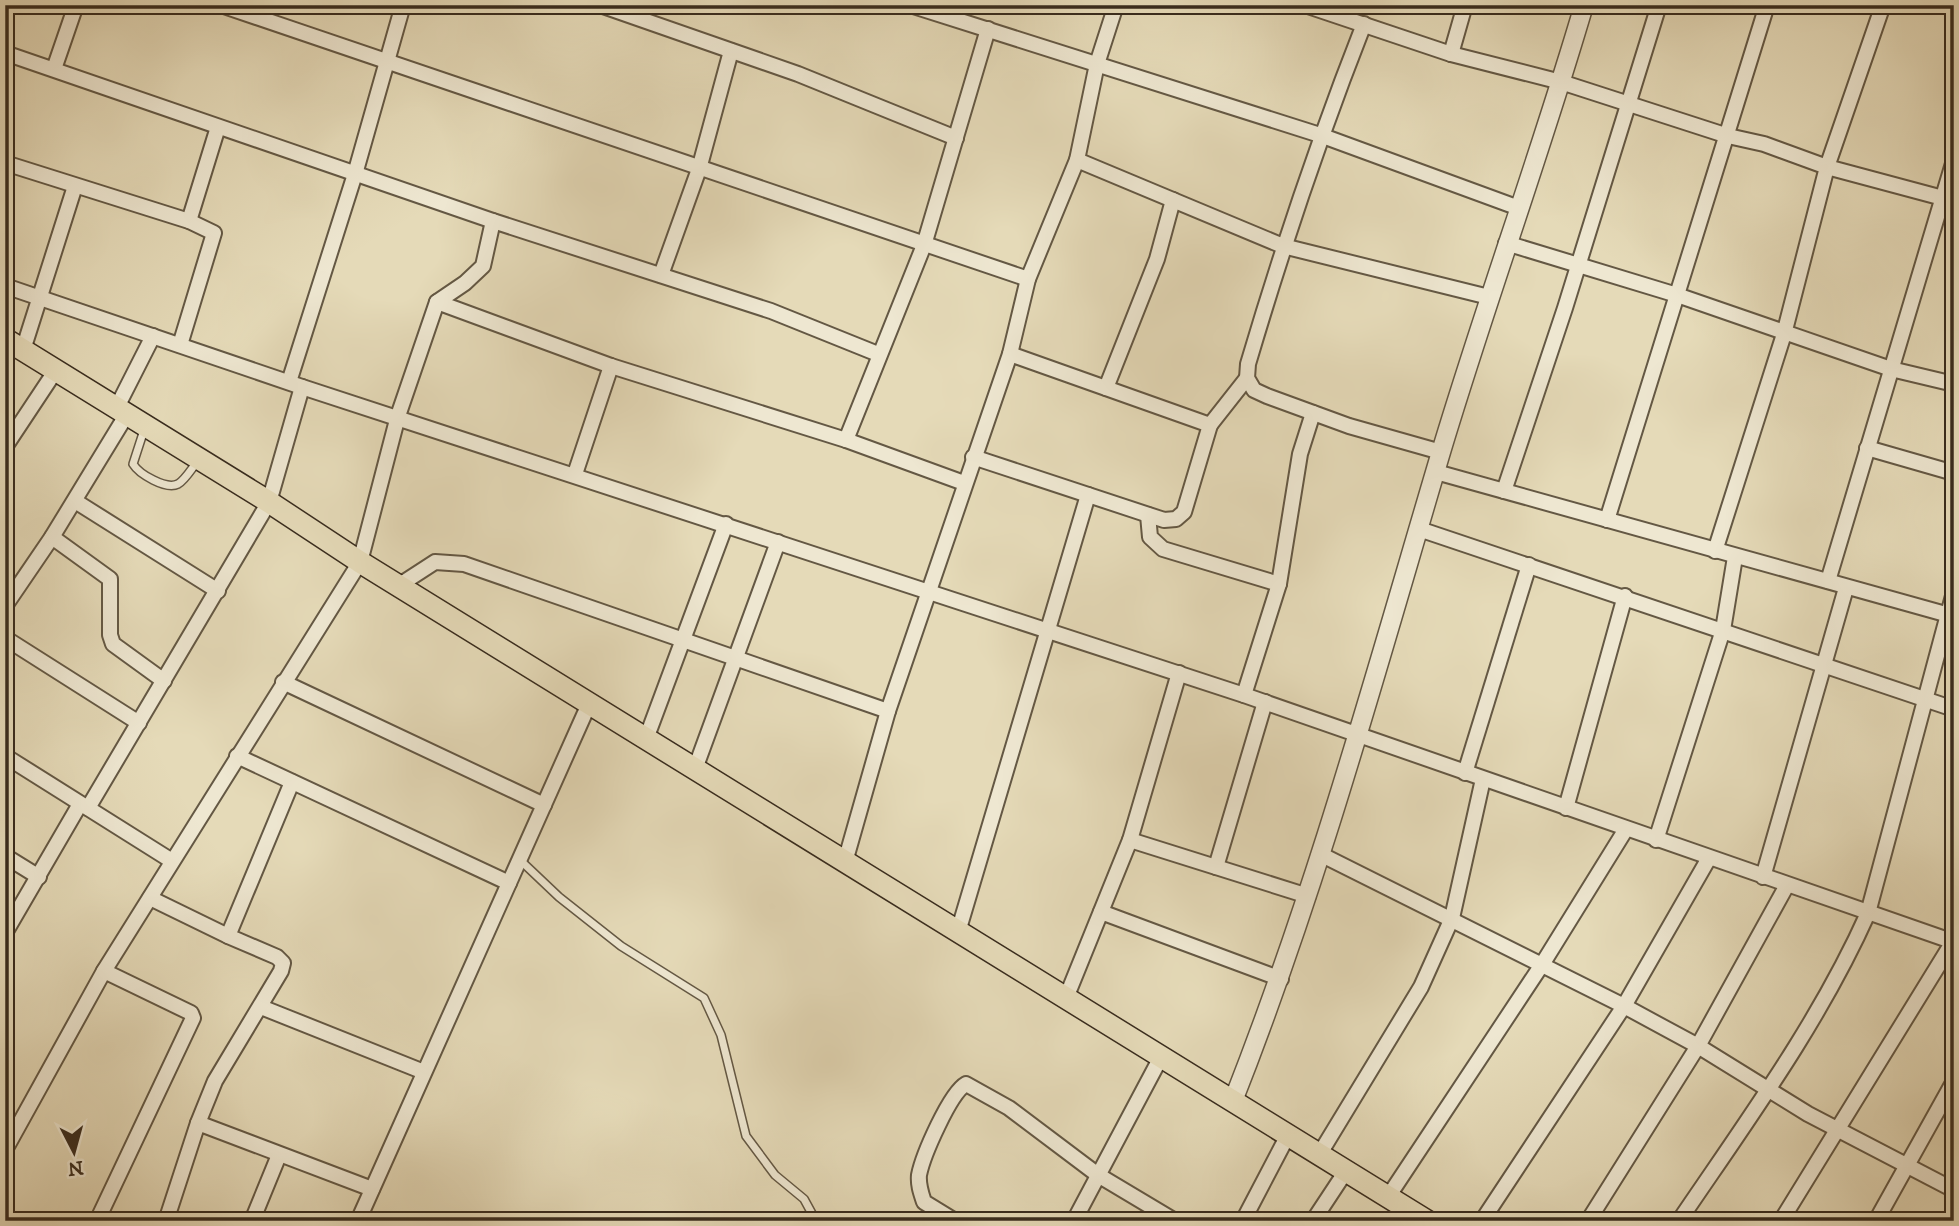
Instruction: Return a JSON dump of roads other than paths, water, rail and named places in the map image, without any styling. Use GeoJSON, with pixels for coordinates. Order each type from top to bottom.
{"type":"FeatureCollection","features":[{"type":"Feature","properties":{"kind":"main road"},"geometry":{"type":"LineString","coordinates":[[14,344],[269,502],[398,586],[1388,1197],[1417,1218]]}},
{"type":"Feature","properties":{"kind":"street"},"geometry":{"type":"LineString","coordinates":[[54,69],[76,5]]}},
{"type":"Feature","properties":{"kind":"street"},"geometry":{"type":"LineString","coordinates":[[220,5],[1028,279]]}},
{"type":"Feature","properties":{"kind":"street"},"geometry":{"type":"LineString","coordinates":[[5,933],[38,877],[139,723],[269,502],[295,384],[403,5]]}},
{"type":"Feature","properties":{"kind":"street"},"geometry":{"type":"LineString","coordinates":[[600,5],[798,74],[956,138]]}},
{"type":"Feature","properties":{"kind":"street"},"geometry":{"type":"LineString","coordinates":[[910,5],[1320,135],[1519,208]]}},
{"type":"Feature","properties":{"kind":"street"},"geometry":{"type":"LineString","coordinates":[[845,862],[888,711],[931,593],[964,483],[1010,354],[1028,279],[1077,160],[1097,64],[1116,5]]}},
{"type":"Feature","properties":{"kind":"street"},"geometry":{"type":"LineString","coordinates":[[1305,5],[1451,54],[1561,82],[1728,136],[1764,144],[1828,167],[1948,200]]}},
{"type":"Feature","properties":{"kind":"street"},"geometry":{"type":"LineString","coordinates":[[1451,54],[1465,5]]}},
{"type":"Feature","properties":{"kind":"street"},"geometry":{"type":"LineString","coordinates":[[1233,1101],[1281,979],[1322,855],[1441,452],[1584,5]]}},
{"type":"Feature","properties":{"kind":"street"},"geometry":{"type":"LineString","coordinates":[[1504,491],[1659,5]]}},
{"type":"Feature","properties":{"kind":"street"},"geometry":{"type":"LineString","coordinates":[[1607,520],[1767,5]]}},
{"type":"Feature","properties":{"kind":"street"},"geometry":{"type":"LineString","coordinates":[[1715,551],[1784,334],[1828,167],[1883,5]]}},
{"type":"Feature","properties":{"kind":"street"},"geometry":{"type":"LineString","coordinates":[[973,457],[1148,515],[1176,519],[1184,512],[1210,425],[1247,379],[1248,364],[1283,246],[1320,135],[1364,24]]}},
{"type":"Feature","properties":{"kind":"street"},"geometry":{"type":"LineString","coordinates":[[846,440],[878,354],[925,245],[988,29]]}},
{"type":"Feature","properties":{"kind":"street"},"geometry":{"type":"LineString","coordinates":[[661,275],[699,169],[731,51]]}},
{"type":"Feature","properties":{"kind":"street"},"geometry":{"type":"LineString","coordinates":[[5,53],[493,221],[771,311],[878,354]]}},
{"type":"Feature","properties":{"kind":"street"},"geometry":{"type":"LineString","coordinates":[[189,221],[218,127]]}},
{"type":"Feature","properties":{"kind":"street"},"geometry":{"type":"LineString","coordinates":[[1077,160],[1283,246],[1489,297]]}},
{"type":"Feature","properties":{"kind":"street"},"geometry":{"type":"LineString","coordinates":[[1828,581],[1891,369],[1948,200],[1954,160]]}},
{"type":"Feature","properties":{"kind":"street"},"geometry":{"type":"LineString","coordinates":[[5,163],[189,221],[212,231],[213,236],[180,345]]}},
{"type":"Feature","properties":{"kind":"street"},"geometry":{"type":"LineString","coordinates":[[14,344],[42,298],[75,186]]}},
{"type":"Feature","properties":{"kind":"street"},"geometry":{"type":"LineString","coordinates":[[1106,388],[1157,259],[1173,200]]}},
{"type":"Feature","properties":{"kind":"street"},"geometry":{"type":"LineString","coordinates":[[5,1150],[104,971],[360,562],[398,416],[437,302],[465,283],[483,266],[493,221]]}},
{"type":"Feature","properties":{"kind":"street"},"geometry":{"type":"LineString","coordinates":[[1506,243],[1676,295],[1891,369],[1954,384]]}},
{"type":"Feature","properties":{"kind":"street"},"geometry":{"type":"LineString","coordinates":[[5,286],[295,384],[1179,673],[1953,941],[1781,1221]]}},
{"type":"Feature","properties":{"kind":"street"},"geometry":{"type":"LineString","coordinates":[[437,302],[611,366],[846,440],[964,483]]}},
{"type":"Feature","properties":{"kind":"street"},"geometry":{"type":"LineString","coordinates":[[5,607],[11,586],[52,537],[75,501],[122,411],[153,336]]}},
{"type":"Feature","properties":{"kind":"street"},"geometry":{"type":"LineString","coordinates":[[1010,354],[1210,425]]}},
{"type":"Feature","properties":{"kind":"street"},"geometry":{"type":"LineString","coordinates":[[575,474],[611,366]]}},
{"type":"Feature","properties":{"kind":"street"},"geometry":{"type":"LineString","coordinates":[[5,447],[56,370]]}},
{"type":"Feature","properties":{"kind":"street"},"geometry":{"type":"LineString","coordinates":[[1247,379],[1254,390],[1313,413],[1441,452]]}},
{"type":"Feature","properties":{"kind":"street"},"geometry":{"type":"LineString","coordinates":[[1244,695],[1279,584],[1300,454],[1313,413]]}},
{"type":"Feature","properties":{"kind":"street"},"geometry":{"type":"LineString","coordinates":[[1867,448],[1954,473]]}},
{"type":"Feature","properties":{"kind":"street"},"geometry":{"type":"LineString","coordinates":[[1436,472],[1948,615]]}},
{"type":"Feature","properties":{"kind":"street"},"geometry":{"type":"LineString","coordinates":[[958,932],[1088,495]]}},
{"type":"Feature","properties":{"kind":"street"},"geometry":{"type":"LineString","coordinates":[[75,501],[218,591]]}},
{"type":"Feature","properties":{"kind":"street"},"geometry":{"type":"LineString","coordinates":[[1148,515],[1150,537],[1163,549],[1279,584]]}},
{"type":"Feature","properties":{"kind":"street"},"geometry":{"type":"LineString","coordinates":[[646,739],[726,524]]}},
{"type":"Feature","properties":{"kind":"street"},"geometry":{"type":"LineString","coordinates":[[1419,529],[1625,596],[1954,709]]}},
{"type":"Feature","properties":{"kind":"street"},"geometry":{"type":"LineString","coordinates":[[52,537],[110,579],[110,635],[113,644],[164,681]]}},
{"type":"Feature","properties":{"kind":"street"},"geometry":{"type":"LineString","coordinates":[[695,769],[778,542]]}},
{"type":"Feature","properties":{"kind":"street"},"geometry":{"type":"LineString","coordinates":[[1656,840],[1723,630],[1735,557]]}},
{"type":"Feature","properties":{"kind":"street"},"geometry":{"type":"LineString","coordinates":[[398,586],[435,562],[464,564],[888,711]]}},
{"type":"Feature","properties":{"kind":"street"},"geometry":{"type":"LineString","coordinates":[[1465,773],[1529,565]]}},
{"type":"Feature","properties":{"kind":"street"},"geometry":{"type":"LineString","coordinates":[[1763,877],[1846,588]]}},
{"type":"Feature","properties":{"kind":"street"},"geometry":{"type":"LineString","coordinates":[[1679,1221],[1768,1089],[1856,941],[1868,913],[1954,592]]}},
{"type":"Feature","properties":{"kind":"street"},"geometry":{"type":"LineString","coordinates":[[1566,808],[1625,596]]}},
{"type":"Feature","properties":{"kind":"street"},"geometry":{"type":"LineString","coordinates":[[5,638],[139,723]]}},
{"type":"Feature","properties":{"kind":"street"},"geometry":{"type":"LineString","coordinates":[[1066,998],[1130,840],[1179,673]]}},
{"type":"Feature","properties":{"kind":"street"},"geometry":{"type":"LineString","coordinates":[[283,682],[544,805]]}},
{"type":"Feature","properties":{"kind":"street"},"geometry":{"type":"LineString","coordinates":[[1216,867],[1265,702]]}},
{"type":"Feature","properties":{"kind":"street"},"geometry":{"type":"LineString","coordinates":[[358,1221],[589,704]]}},
{"type":"Feature","properties":{"kind":"street"},"geometry":{"type":"LineString","coordinates":[[5,756],[172,862]]}},
{"type":"Feature","properties":{"kind":"street"},"geometry":{"type":"LineString","coordinates":[[237,756],[509,883]]}},
{"type":"Feature","properties":{"kind":"street"},"geometry":{"type":"LineString","coordinates":[[1320,1155],[1421,987],[1452,918],[1483,779]]}},
{"type":"Feature","properties":{"kind":"street"},"geometry":{"type":"LineString","coordinates":[[228,936],[292,782]]}},
{"type":"Feature","properties":{"kind":"street"},"geometry":{"type":"LineString","coordinates":[[1388,1197],[1543,963],[1626,829]]}},
{"type":"Feature","properties":{"kind":"street"},"geometry":{"type":"LineString","coordinates":[[1130,840],[1308,896]]}},
{"type":"Feature","properties":{"kind":"street"},"geometry":{"type":"LineString","coordinates":[[1322,855],[1543,963],[1698,1046],[1838,1130],[1954,1190]]}},
{"type":"Feature","properties":{"kind":"street"},"geometry":{"type":"LineString","coordinates":[[5,856],[38,877]]}},
{"type":"Feature","properties":{"kind":"street"},"geometry":{"type":"LineString","coordinates":[[1482,1221],[1624,1006],[1709,858]]}},
{"type":"Feature","properties":{"kind":"street"},"geometry":{"type":"LineString","coordinates":[[1588,1221],[1698,1046],[1787,885]]}},
{"type":"Feature","properties":{"kind":"street"},"geometry":{"type":"LineString","coordinates":[[150,898],[277,957],[283,963],[261,1007],[215,1081],[198,1123],[166,1221]]}},
{"type":"Feature","properties":{"kind":"street"},"geometry":{"type":"LineString","coordinates":[[1101,912],[1281,979]]}},
{"type":"Feature","properties":{"kind":"street"},"geometry":{"type":"LineString","coordinates":[[97,1221],[193,1018],[191,1013],[104,971]]}},
{"type":"Feature","properties":{"kind":"street"},"geometry":{"type":"LineString","coordinates":[[261,1007],[424,1072]]}},
{"type":"Feature","properties":{"kind":"street"},"geometry":{"type":"LineString","coordinates":[[1074,1221],[1161,1057]]}},
{"type":"Feature","properties":{"kind":"street"},"geometry":{"type":"LineString","coordinates":[[1876,1221],[1954,1081]]}},
{"type":"Feature","properties":{"kind":"street"},"geometry":{"type":"LineString","coordinates":[[956,1221],[924,1202],[919,1187],[919,1174],[948,1106],[957,1089],[966,1084],[1009,1108],[1098,1175],[1175,1221]]}},
{"type":"Feature","properties":{"kind":"street"},"geometry":{"type":"LineString","coordinates":[[198,1123],[372,1189]]}},
{"type":"Feature","properties":{"kind":"street"},"geometry":{"type":"LineString","coordinates":[[1243,1221],[1288,1135]]}},
{"type":"Feature","properties":{"kind":"street"},"geometry":{"type":"LineString","coordinates":[[251,1221],[279,1155]]}},
{"type":"Feature","properties":{"kind":"street"},"geometry":{"type":"LineString","coordinates":[[1313,1221],[1346,1171]]}},
{"type":"Feature","properties":{"kind":"lane"},"geometry":{"type":"LineString","coordinates":[[146,425],[133,464],[137,471],[170,486],[180,483],[199,458]]}},
{"type":"Feature","properties":{"kind":"lane"},"geometry":{"type":"LineString","coordinates":[[520,859],[559,897],[621,946],[704,998],[721,1035],[746,1136],[775,1175],[804,1199],[816,1221]]}}]}
